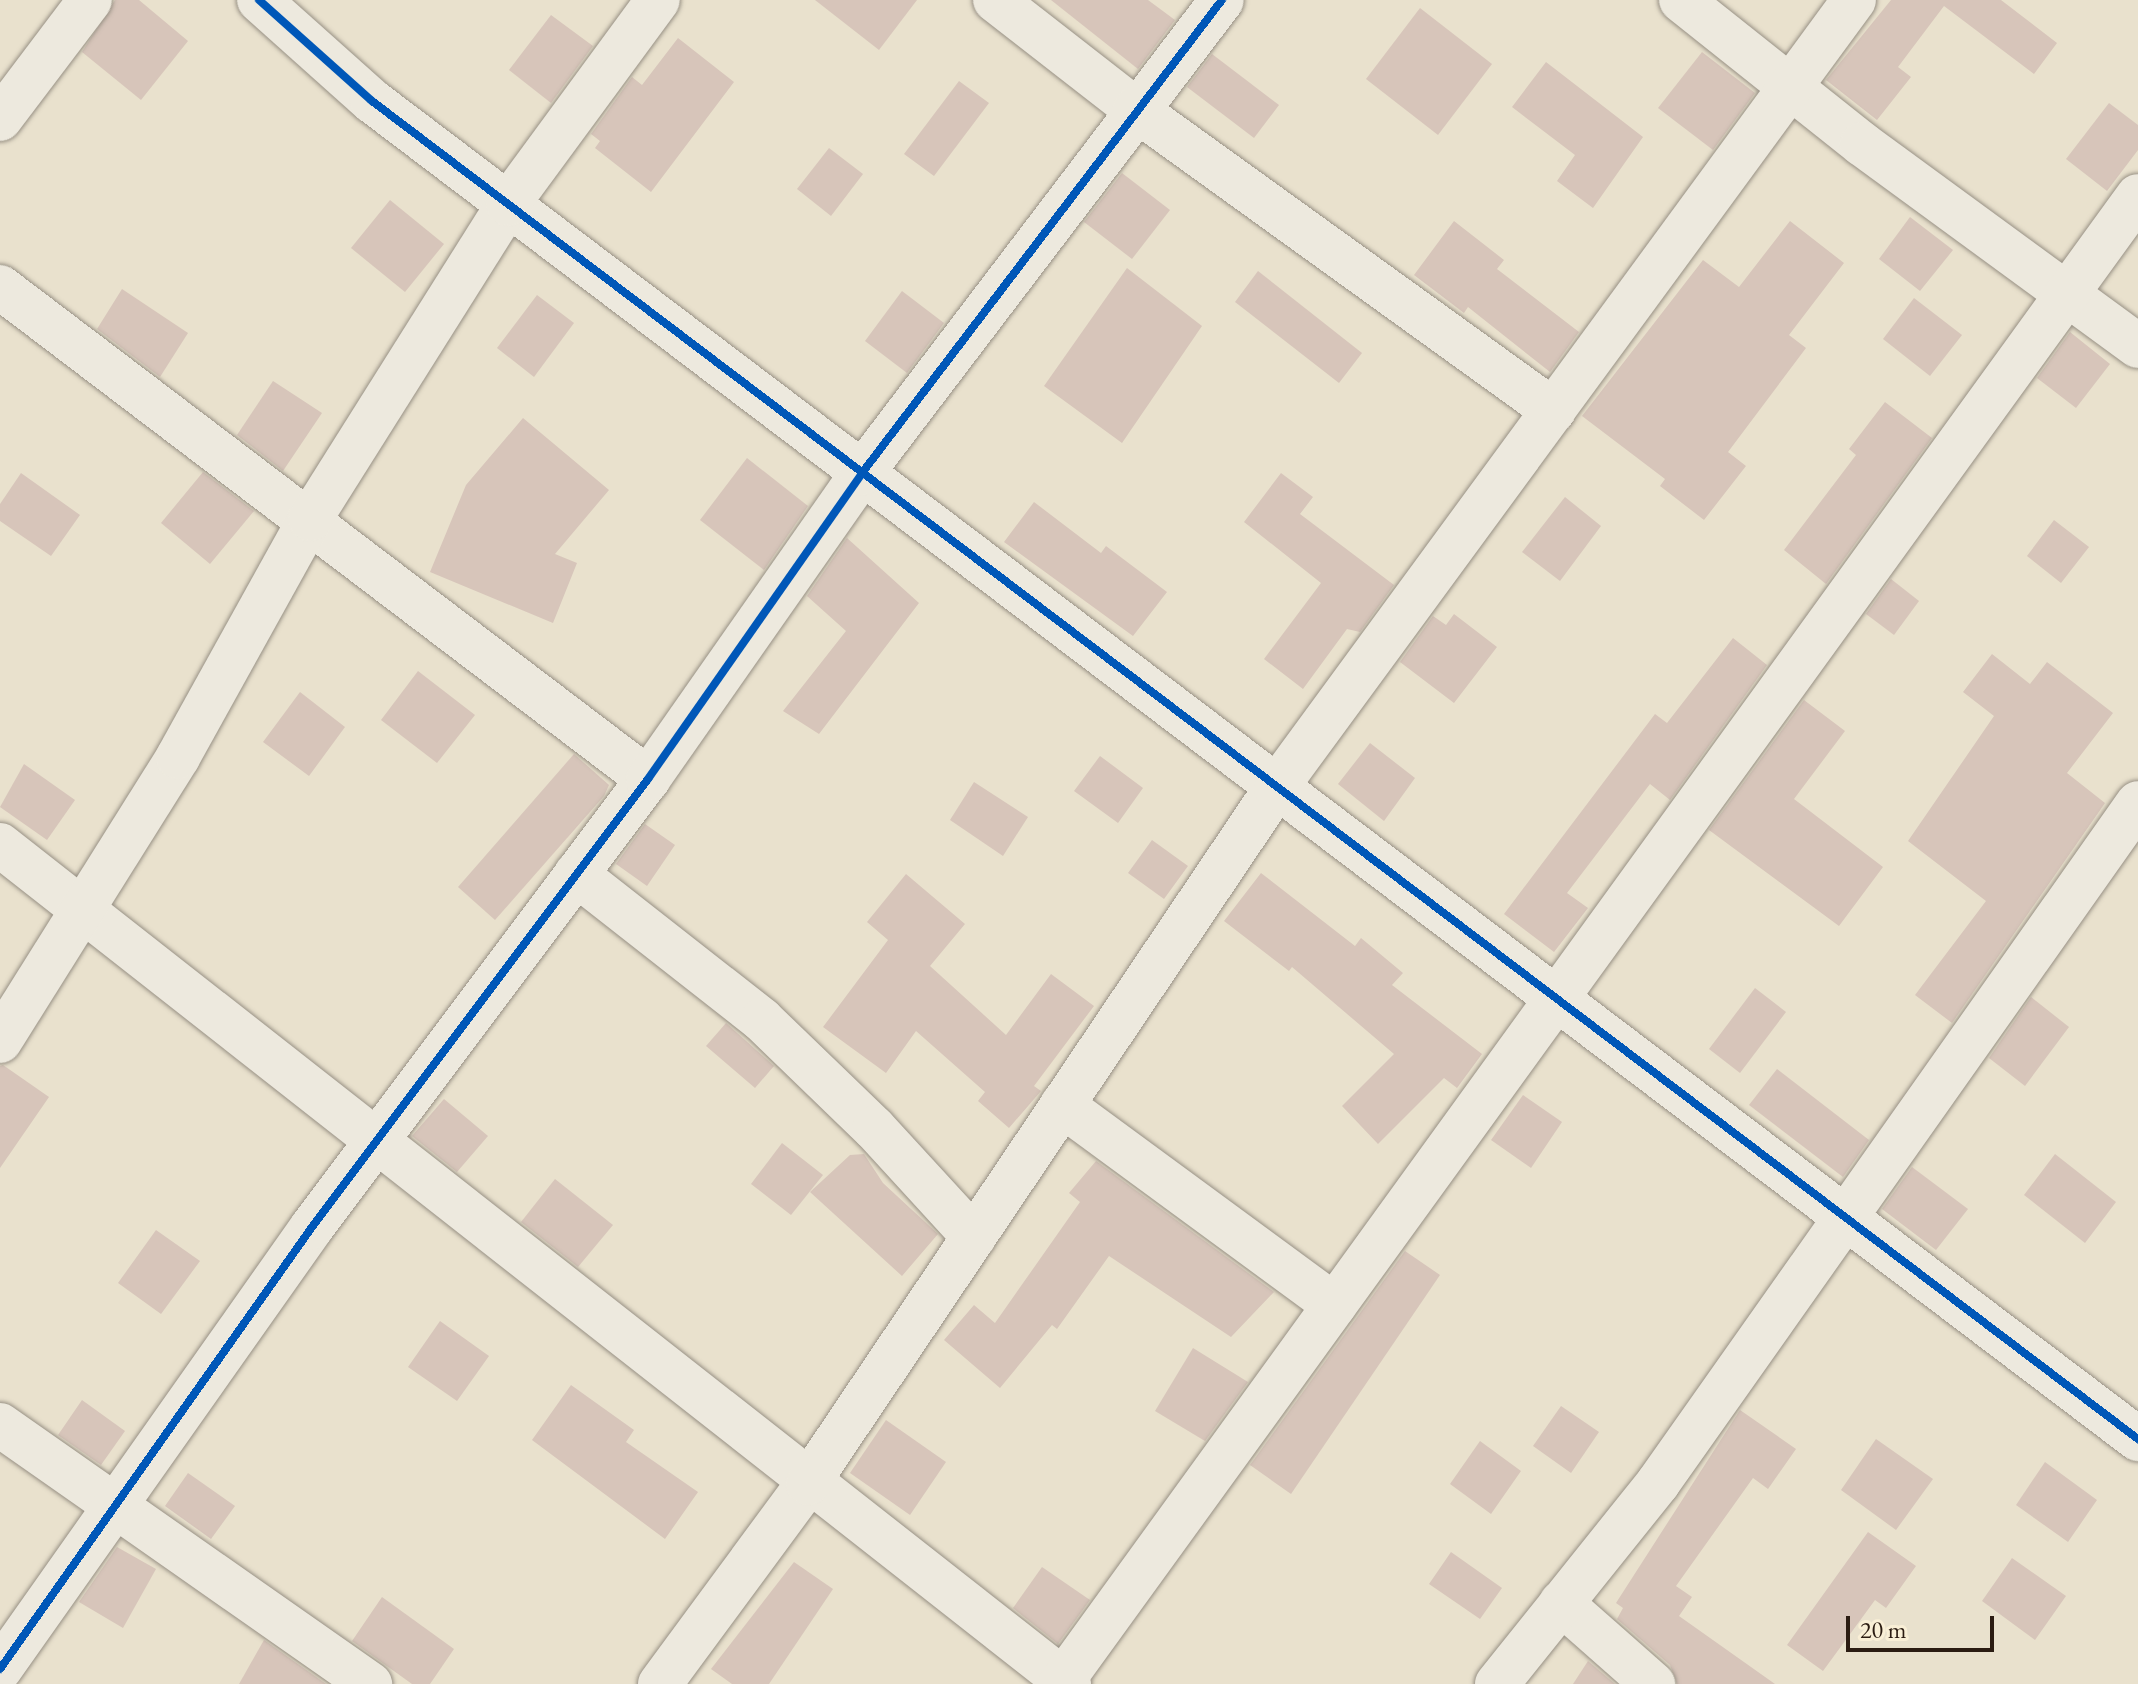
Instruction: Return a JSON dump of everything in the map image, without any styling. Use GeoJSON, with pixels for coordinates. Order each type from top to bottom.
{"type":"FeatureCollection","features":[{"type":"Feature","properties":{"kind":"street"},"geometry":{"type":"LineString","coordinates":[[0,119],[90,0]]}},
{"type":"Feature","properties":{"kind":"street"},"geometry":{"type":"LineString","coordinates":[[259,0],[372,101],[1840,1218],[2138,1439]]}},
{"type":"Feature","properties":{"kind":"street"},"geometry":{"type":"LineString","coordinates":[[0,1041],[178,757],[310,519],[508,204],[658,0]]}},
{"type":"Feature","properties":{"kind":"street"},"geometry":{"type":"LineString","coordinates":[[995,0],[1135,109],[1554,411]]}},
{"type":"Feature","properties":{"kind":"street"},"geometry":{"type":"LineString","coordinates":[[0,1669],[377,1141],[648,779],[862,473],[1135,109],[1222,0]]}},
{"type":"Feature","properties":{"kind":"street"},"geometry":{"type":"LineString","coordinates":[[1681,0],[1791,88],[2138,346]]}},
{"type":"Feature","properties":{"kind":"street"},"geometry":{"type":"LineString","coordinates":[[660,1684],[808,1483],[1276,788],[1854,0]]}},
{"type":"Feature","properties":{"kind":"street"},"geometry":{"type":"LineString","coordinates":[[0,845],[80,911],[1064,1682],[2138,196]]}},
{"type":"Feature","properties":{"kind":"street"},"geometry":{"type":"LineString","coordinates":[[0,287],[310,519],[648,779]]}},
{"type":"Feature","properties":{"kind":"street"},"geometry":{"type":"LineString","coordinates":[[1497,1684],[1658,1483],[1840,1218],[2138,803]]}},
{"type":"Feature","properties":{"kind":"street"},"geometry":{"type":"LineString","coordinates":[[576,874],[762,1020],[874,1128],[974,1237]]}},
{"type":"Feature","properties":{"kind":"street"},"geometry":{"type":"LineString","coordinates":[[1062,1105],[1334,1305]]}},
{"type":"Feature","properties":{"kind":"street"},"geometry":{"type":"LineString","coordinates":[[0,1425],[370,1684]]}},
{"type":"Feature","properties":{"kind":"street"},"geometry":{"type":"LineString","coordinates":[[1561,1603],[1653,1684]]}},
{"type":"Feature","properties":{"kind":"building"},"geometry":{"type":"Polygon","coordinates":[[[115,0],[139,0],[188,41],[141,100],[82,52],[115,0]]]}},
{"type":"Feature","properties":{"kind":"building"},"geometry":{"type":"Polygon","coordinates":[[[815,0],[917,0],[879,50],[815,0]]]}},
{"type":"Feature","properties":{"kind":"building"},"geometry":{"type":"Polygon","coordinates":[[[1051,0],[1148,0],[1175,20],[1138,69],[1051,0]]]}},
{"type":"Feature","properties":{"kind":"building"},"geometry":{"type":"Polygon","coordinates":[[[1891,0],[2001,0],[2057,43],[2034,74],[1944,6],[1898,67],[1911,77],[1877,120],[1826,80],[1891,0]]]}},
{"type":"Feature","properties":{"kind":"building"},"geometry":{"type":"Polygon","coordinates":[[[1420,8],[1492,64],[1438,135],[1366,79],[1420,8]]]}},
{"type":"Feature","properties":{"kind":"building"},"geometry":{"type":"Polygon","coordinates":[[[551,15],[593,46],[551,103],[509,70],[551,15]]]}},
{"type":"Feature","properties":{"kind":"building"},"geometry":{"type":"Polygon","coordinates":[[[678,38],[734,82],[651,192],[595,148],[600,141],[591,134],[632,77],[642,85],[678,38]]]}},
{"type":"Feature","properties":{"kind":"building"},"geometry":{"type":"Polygon","coordinates":[[[1702,52],[1755,93],[1713,150],[1658,108],[1702,52]]]}},
{"type":"Feature","properties":{"kind":"building"},"geometry":{"type":"Polygon","coordinates":[[[1212,54],[1279,105],[1254,138],[1187,87],[1212,54]]]}},
{"type":"Feature","properties":{"kind":"building"},"geometry":{"type":"Polygon","coordinates":[[[1546,62],[1643,137],[1593,208],[1557,181],[1575,155],[1512,107],[1546,62]]]}},
{"type":"Feature","properties":{"kind":"building"},"geometry":{"type":"Polygon","coordinates":[[[959,81],[989,103],[934,176],[904,154],[959,81]]]}},
{"type":"Feature","properties":{"kind":"building"},"geometry":{"type":"Polygon","coordinates":[[[2109,103],[2138,125],[2138,150],[2107,191],[2066,159],[2109,103]]]}},
{"type":"Feature","properties":{"kind":"building"},"geometry":{"type":"Polygon","coordinates":[[[829,148],[863,174],[831,216],[797,189],[829,148]]]}},
{"type":"Feature","properties":{"kind":"building"},"geometry":{"type":"Polygon","coordinates":[[[1122,173],[1170,210],[1132,259],[1084,222],[1122,173]]]}},
{"type":"Feature","properties":{"kind":"building"},"geometry":{"type":"Polygon","coordinates":[[[390,200],[444,244],[405,292],[351,248],[390,200]]]}},
{"type":"Feature","properties":{"kind":"building"},"geometry":{"type":"Polygon","coordinates":[[[1910,217],[1953,250],[1920,291],[1879,259],[1910,217]]]}},
{"type":"Feature","properties":{"kind":"building"},"geometry":{"type":"Polygon","coordinates":[[[1454,221],[1504,260],[1497,269],[1579,332],[1550,372],[1468,307],[1464,313],[1414,275],[1454,221]]]}},
{"type":"Feature","properties":{"kind":"building"},"geometry":{"type":"Polygon","coordinates":[[[1790,221],[1844,263],[1789,335],[1806,348],[1728,452],[1746,466],[1704,520],[1660,486],[1665,479],[1582,416],[1703,260],[1739,287],[1790,221]]]}},
{"type":"Feature","properties":{"kind":"building"},"geometry":{"type":"Polygon","coordinates":[[[1127,268],[1202,326],[1122,443],[1044,386],[1127,268]]]}},
{"type":"Feature","properties":{"kind":"building"},"geometry":{"type":"Polygon","coordinates":[[[1258,271],[1362,353],[1339,383],[1235,302],[1258,271]]]}},
{"type":"Feature","properties":{"kind":"building"},"geometry":{"type":"Polygon","coordinates":[[[122,289],[188,333],[160,377],[97,329],[122,289]]]}},
{"type":"Feature","properties":{"kind":"building"},"geometry":{"type":"Polygon","coordinates":[[[902,291],[944,323],[907,373],[865,341],[902,291]]]}},
{"type":"Feature","properties":{"kind":"building"},"geometry":{"type":"Polygon","coordinates":[[[537,295],[574,323],[534,377],[497,348],[537,295]]]}},
{"type":"Feature","properties":{"kind":"building"},"geometry":{"type":"Polygon","coordinates":[[[1914,298],[1962,335],[1930,376],[1883,339],[1914,298]]]}},
{"type":"Feature","properties":{"kind":"building"},"geometry":{"type":"Polygon","coordinates":[[[2070,332],[2110,364],[2076,408],[2037,378],[2070,332]]]}},
{"type":"Feature","properties":{"kind":"building"},"geometry":{"type":"Polygon","coordinates":[[[273,381],[322,413],[283,471],[237,435],[273,381]]]}},
{"type":"Feature","properties":{"kind":"building"},"geometry":{"type":"Polygon","coordinates":[[[1885,402],[1932,438],[1826,584],[1784,550],[1856,455],[1849,449],[1885,402]]]}},
{"type":"Feature","properties":{"kind":"building"},"geometry":{"type":"Polygon","coordinates":[[[523,418],[609,490],[555,554],[577,563],[553,623],[430,572],[466,485],[523,418]]]}},
{"type":"Feature","properties":{"kind":"building"},"geometry":{"type":"Polygon","coordinates":[[[747,458],[808,506],[764,570],[700,520],[747,458]]]}},
{"type":"Feature","properties":{"kind":"building"},"geometry":{"type":"Polygon","coordinates":[[[203,472],[254,511],[210,564],[161,523],[203,472]]]}},
{"type":"Feature","properties":{"kind":"building"},"geometry":{"type":"Polygon","coordinates":[[[21,473],[80,515],[51,556],[0,521],[0,504],[21,473]]]}},
{"type":"Feature","properties":{"kind":"building"},"geometry":{"type":"Polygon","coordinates":[[[1281,473],[1313,497],[1300,514],[1394,585],[1360,632],[1347,629],[1303,689],[1264,659],[1321,583],[1244,522],[1281,473]]]}},
{"type":"Feature","properties":{"kind":"building"},"geometry":{"type":"Polygon","coordinates":[[[1565,497],[1601,526],[1560,581],[1522,552],[1565,497]]]}},
{"type":"Feature","properties":{"kind":"building"},"geometry":{"type":"Polygon","coordinates":[[[1034,502],[1101,553],[1106,546],[1167,592],[1133,636],[1004,542],[1034,502]]]}},
{"type":"Feature","properties":{"kind":"building"},"geometry":{"type":"Polygon","coordinates":[[[2054,520],[2089,547],[2061,583],[2027,556],[2054,520]]]}},
{"type":"Feature","properties":{"kind":"building"},"geometry":{"type":"Polygon","coordinates":[[[847,538],[919,603],[819,734],[783,711],[846,631],[807,596],[847,538]]]}},
{"type":"Feature","properties":{"kind":"building"},"geometry":{"type":"Polygon","coordinates":[[[1891,579],[1919,601],[1894,635],[1866,614],[1891,579]]]}},
{"type":"Feature","properties":{"kind":"building"},"geometry":{"type":"Polygon","coordinates":[[[1454,614],[1497,647],[1454,703],[1400,662],[1433,616],[1446,625],[1454,614]]]}},
{"type":"Feature","properties":{"kind":"building"},"geometry":{"type":"Polygon","coordinates":[[[1733,638],[1767,665],[1670,800],[1650,784],[1567,893],[1588,908],[1554,952],[1504,914],[1655,714],[1667,723],[1733,638]]]}},
{"type":"Feature","properties":{"kind":"building"},"geometry":{"type":"Polygon","coordinates":[[[1992,654],[2030,684],[2047,662],[2113,713],[2067,773],[2105,803],[1952,1023],[1915,995],[1986,901],[1908,841],[1994,716],[1963,692],[1992,654]]]}},
{"type":"Feature","properties":{"kind":"building"},"geometry":{"type":"Polygon","coordinates":[[[418,671],[475,715],[437,763],[381,720],[418,671]]]}},
{"type":"Feature","properties":{"kind":"building"},"geometry":{"type":"Polygon","coordinates":[[[300,692],[345,727],[309,776],[263,742],[300,692]]]}},
{"type":"Feature","properties":{"kind":"building"},"geometry":{"type":"Polygon","coordinates":[[[1804,700],[1845,731],[1794,799],[1883,867],[1839,926],[1709,830],[1804,700]]]}},
{"type":"Feature","properties":{"kind":"building"},"geometry":{"type":"Polygon","coordinates":[[[1370,743],[1415,778],[1384,821],[1338,784],[1370,743]]]}},
{"type":"Feature","properties":{"kind":"building"},"geometry":{"type":"Polygon","coordinates":[[[574,754],[609,785],[604,796],[495,920],[458,887],[574,754]]]}},
{"type":"Feature","properties":{"kind":"building"},"geometry":{"type":"Polygon","coordinates":[[[1100,756],[1143,788],[1118,823],[1074,791],[1100,756]]]}},
{"type":"Feature","properties":{"kind":"building"},"geometry":{"type":"Polygon","coordinates":[[[24,764],[75,800],[47,840],[0,807],[24,764]]]}},
{"type":"Feature","properties":{"kind":"building"},"geometry":{"type":"Polygon","coordinates":[[[974,782],[1028,817],[1003,856],[950,820],[974,782]]]}},
{"type":"Feature","properties":{"kind":"building"},"geometry":{"type":"Polygon","coordinates":[[[645,824],[675,845],[647,886],[616,864],[645,824]]]}},
{"type":"Feature","properties":{"kind":"building"},"geometry":{"type":"Polygon","coordinates":[[[1152,840],[1188,866],[1164,899],[1128,873],[1152,840]]]}},
{"type":"Feature","properties":{"kind":"building"},"geometry":{"type":"Polygon","coordinates":[[[1261,873],[1355,946],[1361,938],[1403,973],[1392,985],[1482,1054],[1457,1088],[1444,1078],[1378,1144],[1342,1106],[1394,1054],[1292,967],[1289,971],[1224,921],[1261,873]]]}},
{"type":"Feature","properties":{"kind":"building"},"geometry":{"type":"Polygon","coordinates":[[[906,874],[965,924],[930,966],[1006,1035],[1051,974],[1094,1006],[1034,1086],[1041,1091],[1009,1128],[978,1101],[985,1092],[916,1031],[886,1073],[823,1027],[888,940],[867,922],[906,874]]]}},
{"type":"Feature","properties":{"kind":"building"},"geometry":{"type":"Polygon","coordinates":[[[1755,988],[1786,1012],[1740,1073],[1709,1049],[1755,988]]]}},
{"type":"Feature","properties":{"kind":"building"},"geometry":{"type":"Polygon","coordinates":[[[2031,997],[2069,1027],[2025,1086],[1989,1058],[2031,997]]]}},
{"type":"Feature","properties":{"kind":"building"},"geometry":{"type":"Polygon","coordinates":[[[726,1023],[774,1066],[755,1088],[706,1046],[726,1023]]]}},
{"type":"Feature","properties":{"kind":"building"},"geometry":{"type":"Polygon","coordinates":[[[3,1065],[49,1097],[0,1168],[0,1066],[3,1065]]]}},
{"type":"Feature","properties":{"kind":"building"},"geometry":{"type":"Polygon","coordinates":[[[1777,1069],[1869,1140],[1843,1177],[1749,1105],[1777,1069]]]}},
{"type":"Feature","properties":{"kind":"building"},"geometry":{"type":"Polygon","coordinates":[[[1523,1095],[1562,1122],[1531,1168],[1491,1140],[1523,1095]]]}},
{"type":"Feature","properties":{"kind":"building"},"geometry":{"type":"Polygon","coordinates":[[[444,1099],[488,1136],[457,1172],[412,1136],[444,1099]]]}},
{"type":"Feature","properties":{"kind":"building"},"geometry":{"type":"Polygon","coordinates":[[[782,1143],[823,1175],[791,1215],[751,1184],[782,1143]]]}},
{"type":"Feature","properties":{"kind":"building"},"geometry":{"type":"Polygon","coordinates":[[[864,1154],[883,1183],[938,1234],[902,1276],[810,1192],[850,1155],[864,1154]]]}},
{"type":"Feature","properties":{"kind":"building"},"geometry":{"type":"Polygon","coordinates":[[[2055,1154],[2116,1202],[2085,1243],[2024,1195],[2055,1154]]]}},
{"type":"Feature","properties":{"kind":"building"},"geometry":{"type":"Polygon","coordinates":[[[1096,1161],[1274,1292],[1231,1337],[1109,1256],[1057,1329],[1052,1325],[1000,1388],[944,1340],[974,1305],[995,1323],[1080,1202],[1069,1193],[1096,1161]]]}},
{"type":"Feature","properties":{"kind":"building"},"geometry":{"type":"Polygon","coordinates":[[[1912,1167],[1968,1209],[1936,1250],[1882,1209],[1912,1167]]]}},
{"type":"Feature","properties":{"kind":"building"},"geometry":{"type":"Polygon","coordinates":[[[555,1179],[613,1225],[578,1267],[521,1222],[555,1179]]]}},
{"type":"Feature","properties":{"kind":"building"},"geometry":{"type":"Polygon","coordinates":[[[156,1230],[200,1261],[161,1314],[118,1283],[156,1230]]]}},
{"type":"Feature","properties":{"kind":"building"},"geometry":{"type":"Polygon","coordinates":[[[1405,1251],[1440,1275],[1291,1494],[1250,1465],[1405,1251]]]}},
{"type":"Feature","properties":{"kind":"building"},"geometry":{"type":"Polygon","coordinates":[[[440,1321],[489,1356],[457,1401],[408,1367],[440,1321]]]}},
{"type":"Feature","properties":{"kind":"building"},"geometry":{"type":"Polygon","coordinates":[[[1193,1348],[1248,1382],[1205,1441],[1155,1411],[1193,1348]]]}},
{"type":"Feature","properties":{"kind":"building"},"geometry":{"type":"Polygon","coordinates":[[[571,1385],[634,1430],[626,1442],[698,1492],[665,1539],[532,1440],[571,1385]]]}},
{"type":"Feature","properties":{"kind":"building"},"geometry":{"type":"Polygon","coordinates":[[[82,1400],[125,1431],[101,1465],[58,1435],[82,1400]]]}},
{"type":"Feature","properties":{"kind":"building"},"geometry":{"type":"Polygon","coordinates":[[[1561,1406],[1599,1432],[1571,1473],[1533,1446],[1561,1406]]]}},
{"type":"Feature","properties":{"kind":"building"},"geometry":{"type":"Polygon","coordinates":[[[1740,1410],[1796,1449],[1768,1489],[1753,1478],[1676,1586],[1692,1597],[1679,1616],[1775,1684],[1677,1684],[1670,1665],[1617,1619],[1623,1608],[1616,1603],[1740,1410]]]}},
{"type":"Feature","properties":{"kind":"building"},"geometry":{"type":"Polygon","coordinates":[[[886,1420],[946,1462],[910,1515],[850,1473],[886,1420]]]}},
{"type":"Feature","properties":{"kind":"building"},"geometry":{"type":"Polygon","coordinates":[[[1876,1439],[1933,1479],[1896,1530],[1841,1490],[1876,1439]]]}},
{"type":"Feature","properties":{"kind":"building"},"geometry":{"type":"Polygon","coordinates":[[[1480,1441],[1521,1471],[1491,1514],[1450,1484],[1480,1441]]]}},
{"type":"Feature","properties":{"kind":"building"},"geometry":{"type":"Polygon","coordinates":[[[2045,1462],[2097,1500],[2068,1542],[2016,1505],[2045,1462]]]}},
{"type":"Feature","properties":{"kind":"building"},"geometry":{"type":"Polygon","coordinates":[[[188,1473],[235,1506],[211,1539],[165,1506],[188,1473]]]}},
{"type":"Feature","properties":{"kind":"building"},"geometry":{"type":"Polygon","coordinates":[[[1868,1532],[1916,1566],[1886,1608],[1875,1600],[1823,1671],[1787,1645],[1868,1532]]]}},
{"type":"Feature","properties":{"kind":"building"},"geometry":{"type":"Polygon","coordinates":[[[117,1547],[156,1569],[123,1628],[79,1602],[117,1547]]]}},
{"type":"Feature","properties":{"kind":"building"},"geometry":{"type":"Polygon","coordinates":[[[1451,1552],[1502,1588],[1480,1619],[1429,1584],[1451,1552]]]}},
{"type":"Feature","properties":{"kind":"building"},"geometry":{"type":"Polygon","coordinates":[[[2012,1558],[2066,1596],[2035,1640],[1982,1601],[2012,1558]]]}},
{"type":"Feature","properties":{"kind":"building"},"geometry":{"type":"Polygon","coordinates":[[[794,1562],[833,1589],[769,1684],[732,1684],[711,1669],[794,1562]]]}},
{"type":"Feature","properties":{"kind":"building"},"geometry":{"type":"Polygon","coordinates":[[[1042,1567],[1090,1600],[1058,1644],[1013,1608],[1042,1567]]]}},
{"type":"Feature","properties":{"kind":"building"},"geometry":{"type":"Polygon","coordinates":[[[382,1597],[454,1649],[430,1684],[412,1684],[352,1641],[382,1597]]]}},
{"type":"Feature","properties":{"kind":"building"},"geometry":{"type":"Polygon","coordinates":[[[264,1640],[326,1684],[239,1684],[264,1640]]]}},
{"type":"Feature","properties":{"kind":"building"},"geometry":{"type":"Polygon","coordinates":[[[1588,1661],[1615,1684],[1573,1684],[1588,1661]]]}},
{"type":"Feature","properties":{"kind":"cycle path"},"geometry":{"type":"LineString","coordinates":[[259,0],[372,101],[2138,1439]]}},
{"type":"Feature","properties":{"kind":"cycle path"},"geometry":{"type":"LineString","coordinates":[[0,1669],[312,1227],[648,779],[862,473],[1222,0]]}}]}
